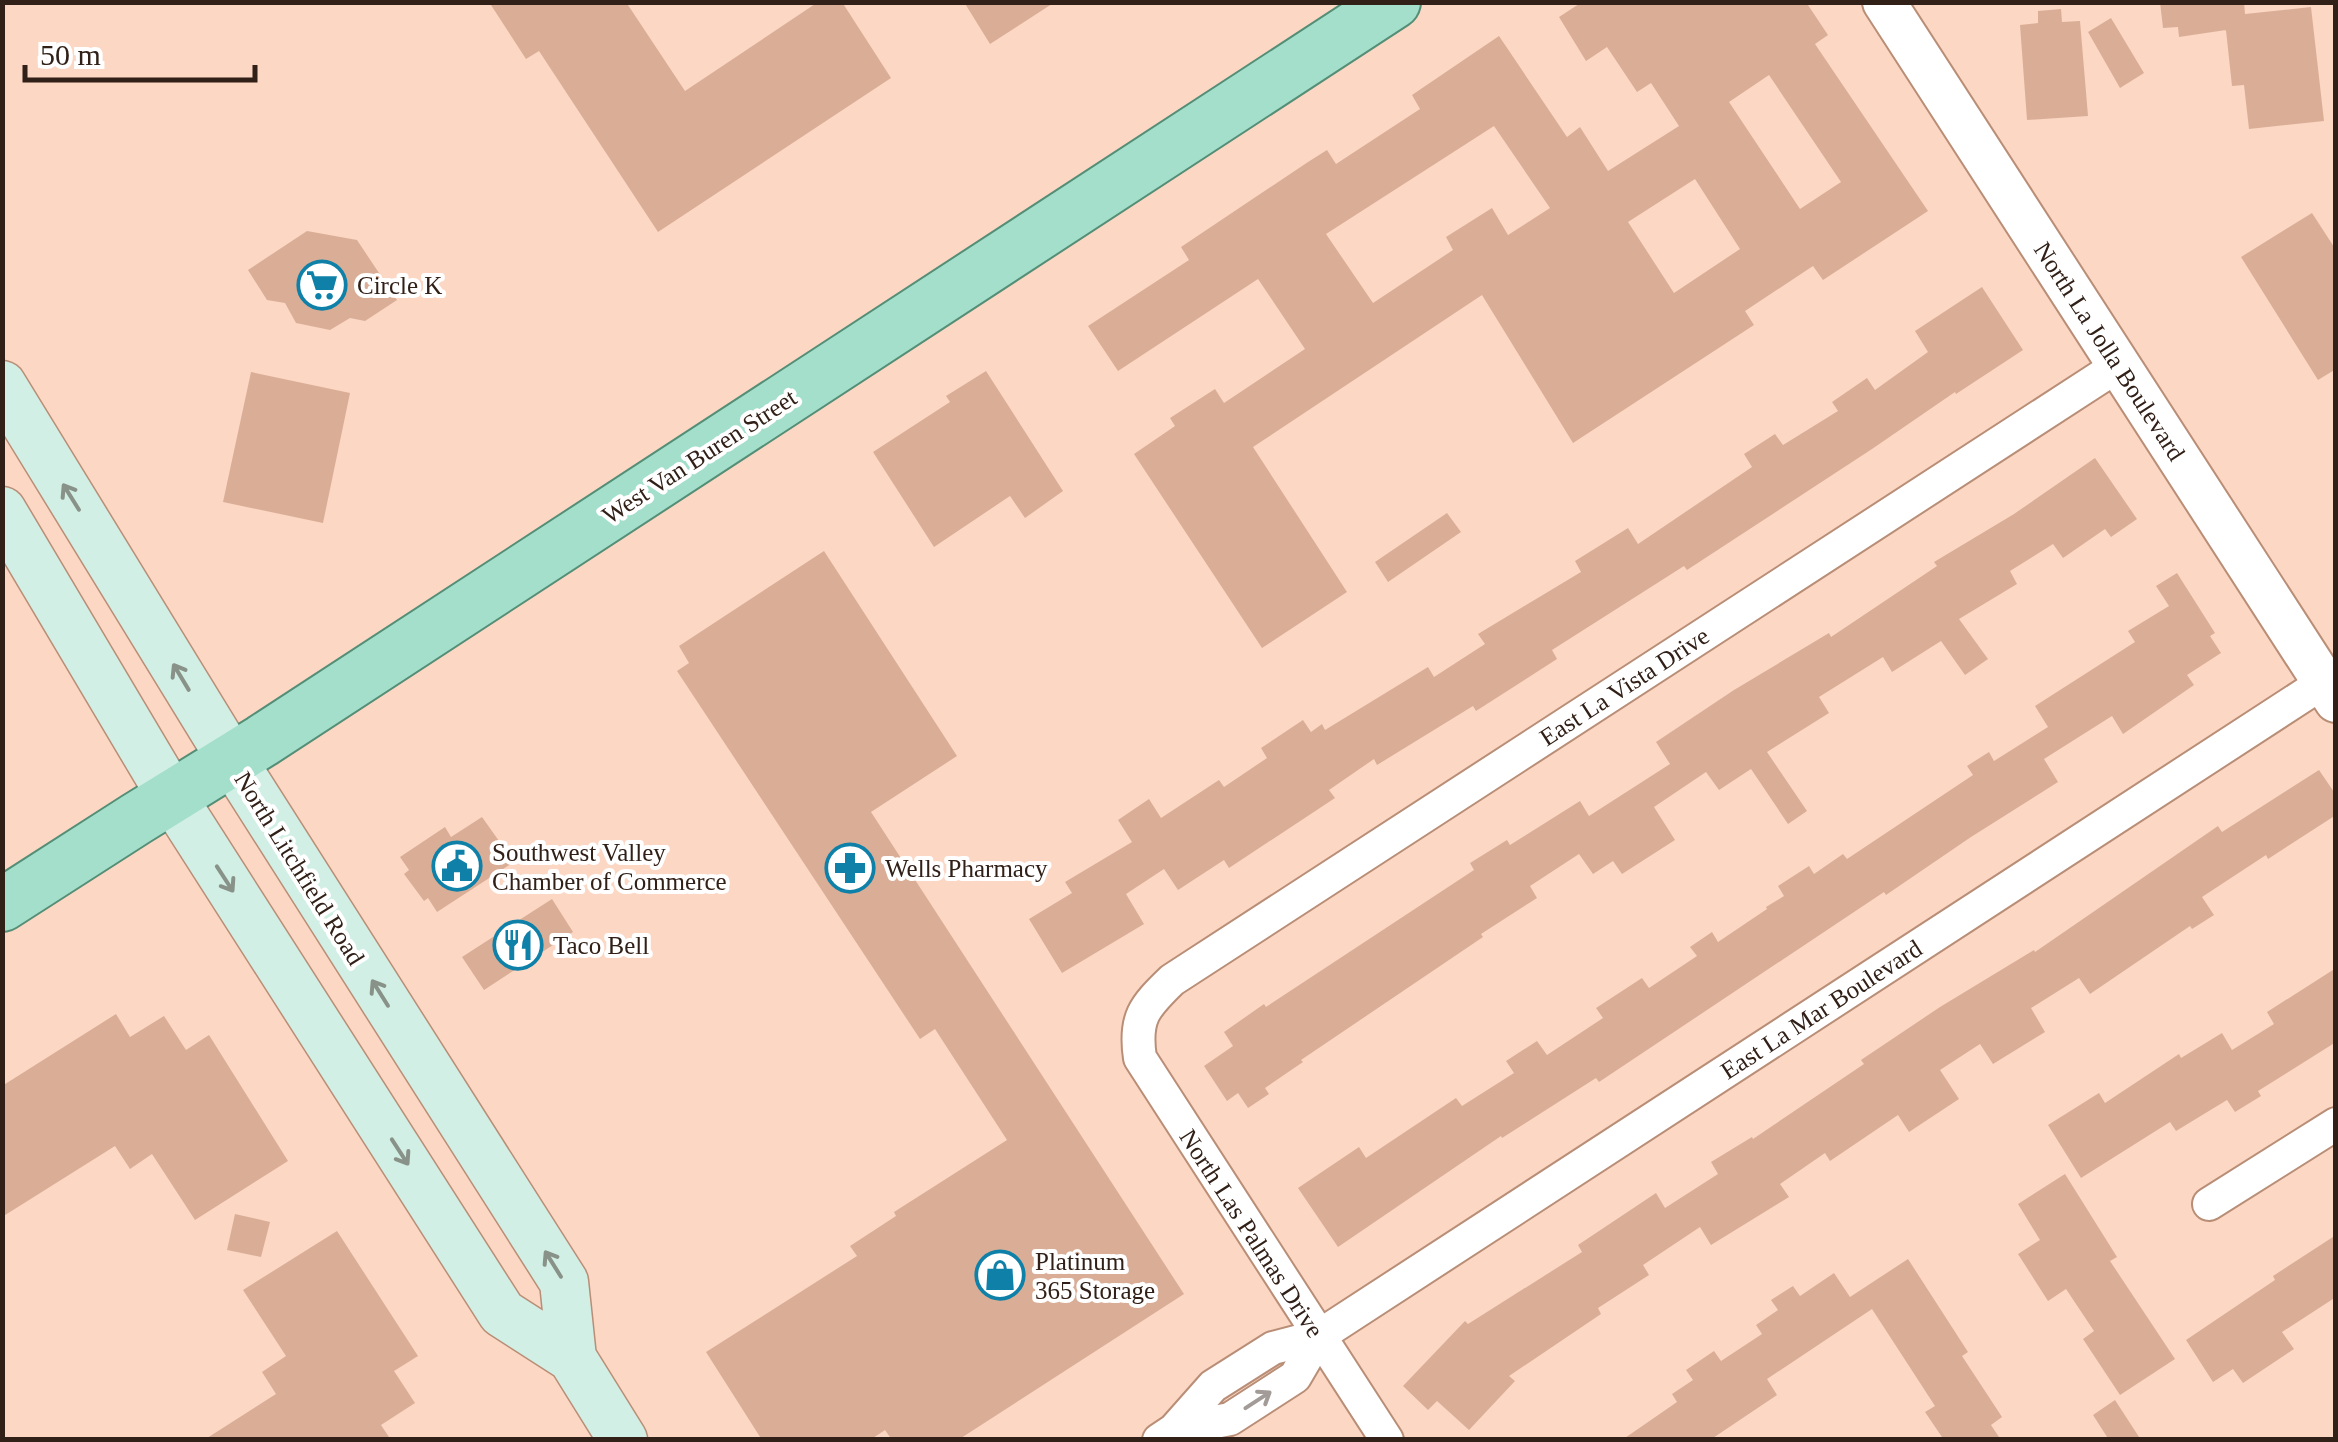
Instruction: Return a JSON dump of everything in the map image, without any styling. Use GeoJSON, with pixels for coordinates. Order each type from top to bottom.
{"type":"FeatureCollection","features":[{"type":"Feature","properties":{"kind":"main road","name":"West Van Buren Street"},"geometry":{"type":"LineString","coordinates":[[2,905],[232,760],[1394,2]]}},
{"type":"Feature","properties":{"kind":"main road","name":"North Litchfield Road"},"geometry":{"type":"LineString","coordinates":[[2,384],[232,760],[564,1282],[572,1358]]}},
{"type":"Feature","properties":{"kind":"main road","name":"North Litchfield Road"},"geometry":{"type":"LineString","coordinates":[[2,511],[172,797],[502,1312],[572,1358],[623,1440]]}},
{"type":"Feature","properties":{"kind":"street","name":"North La Jolla Boulevard"},"geometry":{"type":"LineString","coordinates":[[1884,2],[2330,691]]}},
{"type":"Feature","properties":{"kind":"street","name":"East La Vista Drive"},"geometry":{"type":"LineString","coordinates":[[1139,1019],[1150,1000],[1172,980],[2119,365]]}},
{"type":"Feature","properties":{"kind":"street","name":"East La Mar Boulevard"},"geometry":{"type":"LineString","coordinates":[[1167,1434],[1213,1386],[1273,1348],[1319,1336],[2330,691]]}},
{"type":"Feature","properties":{"kind":"street","name":"North Las Palmas Drive"},"geometry":{"type":"LineString","coordinates":[[1139,1019],[1140,1058],[1388,1440]]}},
{"type":"Feature","properties":{"kind":"street"},"geometry":{"type":"LineString","coordinates":[[2210,1204],[2336,1124]]}},
{"type":"Feature","properties":{"kind":"building"},"geometry":{"type":"Polygon","coordinates":[[[489,2],[626,2],[685,91],[818,2],[842,2],[891,78],[658,232],[539,51],[526,59],[489,2]]]}},
{"type":"Feature","properties":{"kind":"building"},"geometry":{"type":"Polygon","coordinates":[[[964,2],[1055,2],[990,44],[964,2]]]}},
{"type":"Feature","properties":{"kind":"building"},"geometry":{"type":"Polygon","coordinates":[[[1582,2],[1806,2],[1828,35],[1815,44],[1928,211],[1823,280],[1813,266],[1745,311],[1754,325],[1573,443],[1482,295],[1253,447],[1347,592],[1262,648],[1134,454],[1175,426],[1170,418],[1215,389],[1224,403],[1305,349],[1258,279],[1118,371],[1088,326],[1189,260],[1181,247],[1308,162],[1327,150],[1336,164],[1420,109],[1412,95],[1499,36],[1567,137],[1580,127],[1608,171],[1679,126],[1651,83],[1637,92],[1607,47],[1586,61],[1559,17],[1582,2]],[[1769,75],[1729,102],[1800,209],[1841,182],[1769,75]],[[1494,126],[1326,234],[1373,303],[1453,250],[1446,237],[1492,208],[1508,235],[1550,208],[1494,126]],[[1695,179],[1628,222],[1674,293],[1740,249],[1695,179]]]}},
{"type":"Feature","properties":{"kind":"building"},"geometry":{"type":"Polygon","coordinates":[[[2160,2],[2244,2],[2245,14],[2311,7],[2324,121],[2249,129],[2244,85],[2232,86],[2226,30],[2179,37],[2178,27],[2163,28],[2160,2]]]}},
{"type":"Feature","properties":{"kind":"building"},"geometry":{"type":"Polygon","coordinates":[[[2061,9],[2062,22],[2080,21],[2088,116],[2027,120],[2020,25],[2038,23],[2038,11],[2061,9]]]}},
{"type":"Feature","properties":{"kind":"building"},"geometry":{"type":"Polygon","coordinates":[[[2111,18],[2144,73],[2120,88],[2088,32],[2111,18]]]}},
{"type":"Feature","properties":{"kind":"building"},"geometry":{"type":"Polygon","coordinates":[[[2312,213],[2336,250],[2336,369],[2318,380],[2241,257],[2312,213]]]}},
{"type":"Feature","properties":{"kind":"building","name":"Circle K"},"geometry":{"type":"Polygon","coordinates":[[[307,231],[357,240],[397,300],[365,321],[350,318],[330,330],[296,323],[285,303],[267,300],[248,270],[307,231]]]}},
{"type":"Feature","properties":{"kind":"building"},"geometry":{"type":"Polygon","coordinates":[[[1982,287],[2023,350],[1687,570],[1684,566],[1552,650],[1557,659],[1476,711],[1473,706],[1377,765],[1374,759],[1329,790],[1335,798],[1229,868],[1224,860],[1178,890],[1164,869],[1126,894],[1144,924],[1062,973],[1029,919],[1072,893],[1065,882],[1132,842],[1118,820],[1149,799],[1161,818],[1219,780],[1224,787],[1267,758],[1261,748],[1303,720],[1311,732],[1322,724],[1325,730],[1428,667],[1434,677],[1485,644],[1478,634],[1581,572],[1575,561],[1628,528],[1638,544],[1752,467],[1744,454],[1775,434],[1783,445],[1838,411],[1832,402],[1867,378],[1875,390],[1928,352],[1915,331],[1982,287]]]}},
{"type":"Feature","properties":{"kind":"building"},"geometry":{"type":"Polygon","coordinates":[[[986,371],[1063,491],[1025,518],[1010,496],[934,547],[873,452],[950,402],[946,396],[986,371]]]}},
{"type":"Feature","properties":{"kind":"building"},"geometry":{"type":"Polygon","coordinates":[[[251,372],[350,393],[323,523],[223,502],[251,372]]]}},
{"type":"Feature","properties":{"kind":"building"},"geometry":{"type":"Polygon","coordinates":[[[2095,458],[2137,519],[2111,537],[2105,529],[2063,558],[2053,544],[2010,571],[2017,584],[1959,619],[1988,659],[1965,675],[1941,641],[1892,672],[1883,657],[1819,697],[1829,713],[1767,752],[1807,811],[1788,824],[1751,769],[1719,790],[1706,772],[1654,807],[1675,840],[1622,874],[1613,861],[1593,874],[1579,854],[1530,886],[1537,898],[1301,1060],[1265,1088],[1269,1094],[1248,1108],[1238,1093],[1227,1101],[1204,1066],[1233,1046],[1224,1032],[1474,870],[1470,863],[1507,840],[1510,845],[1580,801],[1589,816],[1670,764],[1656,742],[1829,633],[1831,637],[1937,566],[1934,562],[2014,514],[2095,458]]]}},
{"type":"Feature","properties":{"kind":"building"},"geometry":{"type":"Polygon","coordinates":[[[1447,513],[1461,532],[1388,582],[1375,562],[1447,513]]]}},
{"type":"Feature","properties":{"kind":"building"},"geometry":{"type":"Polygon","coordinates":[[[824,551],[957,756],[871,812],[1184,1294],[958,1440],[892,1440],[885,1430],[870,1440],[762,1440],[706,1352],[857,1256],[850,1246],[896,1216],[894,1212],[1007,1140],[935,1029],[920,1039],[677,671],[689,663],[679,646],[824,551]]]}},
{"type":"Feature","properties":{"kind":"building"},"geometry":{"type":"Polygon","coordinates":[[[2177,573],[2215,633],[2210,636],[2221,653],[2187,675],[2194,685],[2123,734],[2112,716],[2044,759],[2058,782],[1886,895],[1884,892],[1599,1082],[1596,1078],[1501,1136],[1338,1247],[1298,1188],[1359,1147],[1366,1158],[1456,1098],[1462,1106],[1514,1073],[1506,1061],[1537,1041],[1547,1055],[1603,1018],[1596,1008],[1642,978],[1649,988],[1697,956],[1690,947],[1712,932],[1718,942],[1767,909],[1784,896],[1778,886],[1809,866],[1814,874],[1843,854],[1847,859],[1973,775],[1967,766],[1989,752],[1994,761],[2048,727],[2035,706],[2135,642],[2128,631],[2169,606],[2156,586],[2177,573]]]}},
{"type":"Feature","properties":{"kind":"building"},"geometry":{"type":"Polygon","coordinates":[[[2319,770],[2336,795],[2336,815],[2202,897],[2214,915],[2192,929],[2190,926],[2090,994],[2079,978],[2031,1008],[2045,1032],[1993,1064],[1980,1044],[1940,1070],[1959,1099],[1909,1132],[1898,1115],[1830,1161],[1825,1153],[1780,1184],[1789,1197],[1711,1245],[1700,1227],[1643,1265],[1649,1275],[1598,1308],[1601,1314],[1509,1376],[1515,1381],[1469,1430],[1437,1401],[1428,1410],[1403,1386],[1465,1321],[1468,1324],[1582,1252],[1578,1245],[1656,1193],[1665,1208],[1718,1174],[1711,1162],[1753,1139],[1864,1064],[1861,1060],[1940,1007],[2035,952],[2218,826],[2222,832],[2319,770]]]}},
{"type":"Feature","properties":{"kind":"building","name":"Southwest Valley Chamber of Commerce"},"geometry":{"type":"Polygon","coordinates":[[[482,817],[514,862],[437,912],[404,874],[409,870],[400,857],[445,827],[451,837],[482,817]]]}},
{"type":"Feature","properties":{"kind":"building","name":"Taco Bell"},"geometry":{"type":"Polygon","coordinates":[[[552,899],[573,932],[484,990],[462,957],[552,899]]]}},
{"type":"Feature","properties":{"kind":"building"},"geometry":{"type":"Polygon","coordinates":[[[2336,968],[2336,1042],[2258,1091],[2261,1096],[2235,1112],[2227,1100],[2176,1131],[2170,1122],[2081,1178],[2048,1125],[2099,1093],[2105,1103],[2179,1054],[2181,1058],[2222,1033],[2232,1050],[2274,1024],[2267,1012],[2336,968]]]}},
{"type":"Feature","properties":{"kind":"building"},"geometry":{"type":"Polygon","coordinates":[[[116,1014],[130,1037],[164,1016],[186,1050],[209,1035],[288,1161],[195,1220],[152,1154],[130,1169],[115,1146],[2,1217],[2,1086],[116,1014]]]}},
{"type":"Feature","properties":{"kind":"building"},"geometry":{"type":"Polygon","coordinates":[[[2065,1174],[2117,1257],[2110,1261],[2175,1359],[2120,1395],[2083,1339],[2094,1331],[2066,1289],[2048,1301],[2018,1254],[2040,1240],[2018,1204],[2065,1174]]]}},
{"type":"Feature","properties":{"kind":"building"},"geometry":{"type":"Polygon","coordinates":[[[235,1214],[270,1222],[261,1257],[227,1250],[235,1214]]]}},
{"type":"Feature","properties":{"kind":"building"},"geometry":{"type":"Polygon","coordinates":[[[337,1231],[418,1356],[394,1371],[415,1403],[381,1425],[391,1440],[204,1440],[276,1394],[262,1372],[286,1356],[243,1290],[337,1231]]]}},
{"type":"Feature","properties":{"kind":"building"},"geometry":{"type":"Polygon","coordinates":[[[2336,1235],[2336,1297],[2282,1332],[2294,1349],[2243,1383],[2233,1369],[2213,1382],[2186,1340],[2336,1235]]]}},
{"type":"Feature","properties":{"kind":"building"},"geometry":{"type":"Polygon","coordinates":[[[1908,1259],[1968,1352],[1962,1356],[2002,1417],[1991,1425],[2001,1440],[1944,1440],[1925,1412],[1935,1406],[1872,1309],[1767,1379],[1777,1395],[1710,1440],[1622,1440],[1677,1402],[1672,1394],[1693,1380],[1686,1370],[1714,1351],[1721,1361],[1762,1334],[1756,1325],[1778,1310],[1771,1300],[1793,1286],[1800,1296],[1834,1273],[1850,1297],[1908,1259]]]}},
{"type":"Feature","properties":{"kind":"building"},"geometry":{"type":"Polygon","coordinates":[[[2115,1400],[2141,1440],[2109,1440],[2093,1415],[2115,1400]]]}},
{"type":"Feature","properties":{"kind":"place","name":"Circle K"},"geometry":{"type":"Point","coordinates":[322,285]}},
{"type":"Feature","properties":{"kind":"place","name":"Southwest Valley Chamber of Commerce"},"geometry":{"type":"Point","coordinates":[457,866]}},
{"type":"Feature","properties":{"kind":"place","name":"Wells Pharmacy"},"geometry":{"type":"Point","coordinates":[850,868]}},
{"type":"Feature","properties":{"kind":"place","name":"Taco Bell"},"geometry":{"type":"Point","coordinates":[518,945]}},
{"type":"Feature","properties":{"kind":"place","name":"Platinum 365 Storage"},"geometry":{"type":"Point","coordinates":[1000,1275]}}]}
